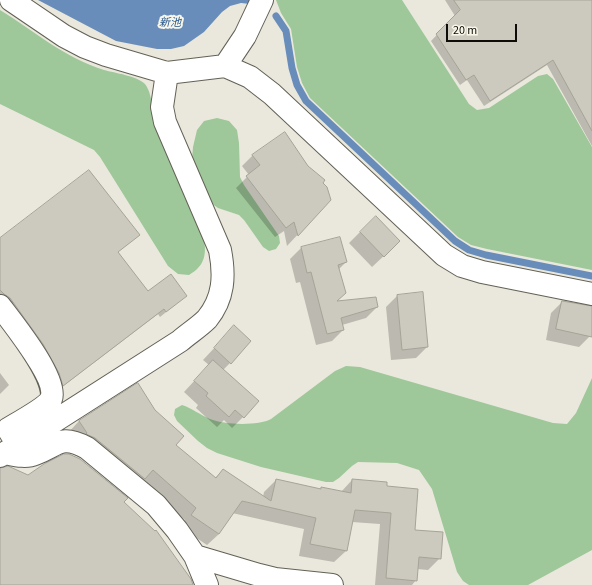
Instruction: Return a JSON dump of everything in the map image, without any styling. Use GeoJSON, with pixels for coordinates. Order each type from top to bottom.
{"type":"FeatureCollection","features":[{"type":"Feature","properties":{"kind":"street"},"geometry":{"type":"LineString","coordinates":[[11,0],[64,36],[85,47],[106,55],[167,73],[225,66],[250,77],[272,94],[444,255],[462,266],[482,272],[592,294]]}},
{"type":"Feature","properties":{"kind":"street"},"geometry":{"type":"LineString","coordinates":[[225,66],[245,36],[262,0]]}},
{"type":"Feature","properties":{"kind":"street"},"geometry":{"type":"LineString","coordinates":[[8,451],[180,341],[206,319],[216,304],[223,281],[223,268],[220,250],[165,122],[162,107],[167,73]]}},
{"type":"Feature","properties":{"kind":"street"},"geometry":{"type":"LineString","coordinates":[[0,306],[28,344],[50,383],[52,391],[51,399],[45,406],[8,429],[8,451]]}},
{"type":"Feature","properties":{"kind":"street"},"geometry":{"type":"LineString","coordinates":[[8,451],[20,456],[34,455],[63,441],[75,442],[81,445],[110,466],[156,505],[177,530],[195,556],[206,585]]}},
{"type":"Feature","properties":{"kind":"street"},"geometry":{"type":"LineString","coordinates":[[195,556],[259,575],[332,585]]}},
{"type":"Feature","properties":{"kind":"green space"},"geometry":{"type":"Polygon","coordinates":[[[276,0],[402,0],[469,104],[477,110],[489,108],[538,76],[547,74],[553,79],[592,147],[592,270],[487,249],[471,245],[458,237],[310,98],[302,83],[297,67],[291,29],[281,13],[276,0]]]}},
{"type":"Feature","properties":{"kind":"green space"},"geometry":{"type":"Polygon","coordinates":[[[0,10],[76,59],[104,70],[137,79],[145,84],[203,234],[205,247],[204,258],[202,263],[195,271],[189,275],[178,274],[168,266],[100,157],[94,150],[0,104],[0,10]]]}},
{"type":"Feature","properties":{"kind":"green space"},"geometry":{"type":"Polygon","coordinates":[[[217,118],[229,121],[237,130],[240,177],[279,236],[280,243],[276,249],[269,251],[263,247],[239,215],[218,208],[211,203],[192,159],[197,130],[204,121],[217,118]]]}},
{"type":"Feature","properties":{"kind":"green space"},"geometry":{"type":"Polygon","coordinates":[[[346,366],[360,367],[553,423],[567,424],[576,413],[592,378],[592,550],[528,585],[469,585],[463,581],[457,572],[432,489],[419,470],[397,463],[358,462],[333,482],[326,482],[261,467],[217,453],[198,441],[177,421],[174,415],[175,409],[182,405],[210,419],[224,423],[258,423],[271,419],[335,371],[346,366]]]}},
{"type":"Feature","properties":{"kind":"water","name":"新池"},"geometry":{"type":"Polygon","coordinates":[[[38,0],[251,0],[250,4],[241,3],[230,6],[222,12],[204,32],[184,46],[171,49],[157,49],[116,41],[38,0]]]}},
{"type":"Feature","properties":{"kind":"building"},"geometry":{"type":"Polygon","coordinates":[[[454,0],[592,0],[592,131],[553,60],[490,101],[474,75],[466,80],[436,34],[460,10],[454,0]]]}},
{"type":"Feature","properties":{"kind":"building"},"geometry":{"type":"Polygon","coordinates":[[[285,132],[308,166],[325,180],[323,183],[327,187],[331,200],[298,236],[294,222],[286,228],[246,176],[260,165],[252,155],[285,132]]]}},
{"type":"Feature","properties":{"kind":"building"},"geometry":{"type":"Polygon","coordinates":[[[89,170],[140,235],[118,252],[148,291],[171,274],[187,296],[166,312],[164,309],[63,386],[59,373],[43,344],[10,298],[0,290],[0,238],[89,170]]]}},
{"type":"Feature","properties":{"kind":"building"},"geometry":{"type":"Polygon","coordinates":[[[376,216],[400,241],[384,257],[360,232],[376,216]]]}},
{"type":"Feature","properties":{"kind":"building"},"geometry":{"type":"Polygon","coordinates":[[[340,237],[347,262],[338,265],[346,293],[337,301],[376,297],[378,307],[341,318],[344,330],[327,334],[311,272],[307,273],[301,247],[340,237]]]}},
{"type":"Feature","properties":{"kind":"building"},"geometry":{"type":"Polygon","coordinates":[[[423,292],[428,347],[402,350],[397,295],[423,292]]]}},
{"type":"Feature","properties":{"kind":"building"},"geometry":{"type":"Polygon","coordinates":[[[562,301],[592,306],[592,337],[556,329],[562,301]]]}},
{"type":"Feature","properties":{"kind":"building"},"geometry":{"type":"Polygon","coordinates":[[[234,325],[251,341],[231,364],[214,348],[234,325]]]}},
{"type":"Feature","properties":{"kind":"building"},"geometry":{"type":"Polygon","coordinates":[[[213,360],[259,401],[244,418],[235,410],[229,417],[206,396],[208,393],[194,381],[213,360]]]}},
{"type":"Feature","properties":{"kind":"building"},"geometry":{"type":"Polygon","coordinates":[[[138,383],[155,410],[184,436],[176,445],[216,478],[223,469],[271,501],[276,479],[321,489],[321,487],[351,493],[352,479],[387,482],[387,486],[418,489],[415,530],[443,532],[441,559],[419,557],[417,581],[386,578],[391,513],[355,510],[347,551],[310,544],[316,518],[242,501],[219,534],[191,515],[196,508],[153,470],[145,479],[95,438],[86,434],[87,433],[79,421],[138,383]]]}},
{"type":"Feature","properties":{"kind":"building"},"geometry":{"type":"Polygon","coordinates":[[[64,454],[69,454],[80,459],[128,498],[124,502],[155,531],[156,530],[191,579],[193,585],[0,585],[0,468],[8,466],[28,475],[44,464],[64,454]]]}},
{"type":"Feature","properties":{"kind":"waterway"},"geometry":{"type":"LineString","coordinates":[[276,16],[286,31],[292,68],[297,85],[306,101],[455,241],[469,250],[486,255],[592,276]]}}]}
